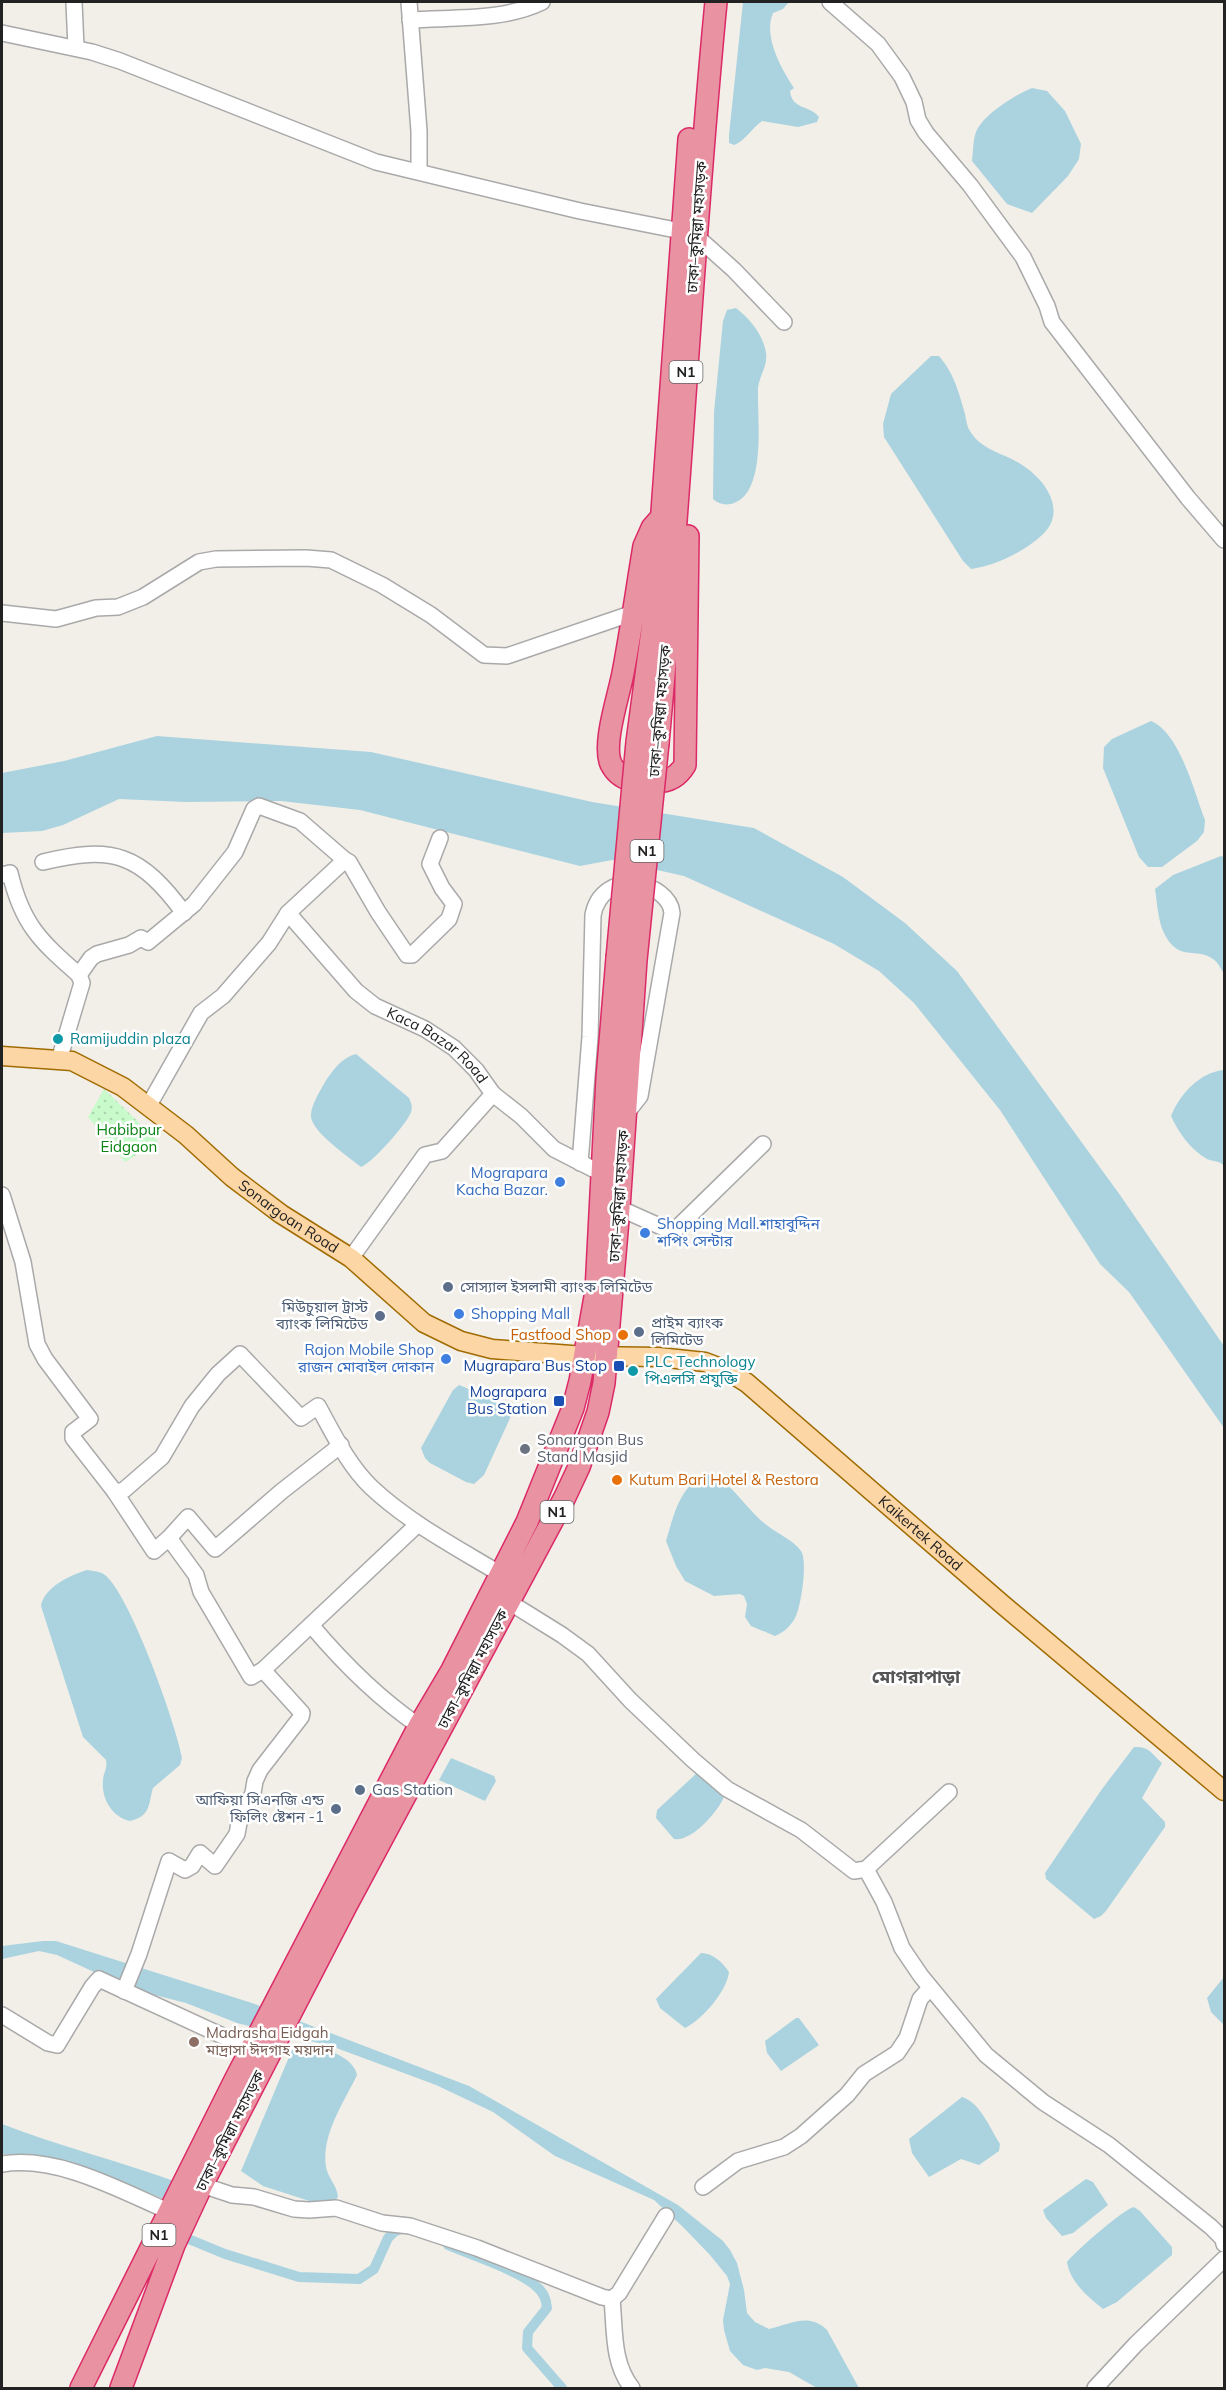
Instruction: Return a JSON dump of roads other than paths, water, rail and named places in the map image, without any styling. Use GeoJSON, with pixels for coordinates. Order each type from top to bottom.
{"type":"FeatureCollection","features":[{"type":"Feature","properties":{"kind":"highway","name":"ঢাকা–কুমিল্লা মহাসড়ক"},"geometry":{"type":"LineString","coordinates":[[286,2002],[346,1906],[564,1498],[579,1467],[598,1412],[607,1356],[619,1208],[625,1114],[627,959],[647,742],[677,501],[688,233],[702,2]]}},
{"type":"Feature","properties":{"kind":"highway","name":"ঢাকা–কুমিল্লা মহাসড়ক"},"geometry":{"type":"LineString","coordinates":[[647,742],[661,518],[688,233],[716,2]]}},
{"type":"Feature","properties":{"kind":"highway"},"geometry":{"type":"LineString","coordinates":[[661,518],[652,528],[644,546],[609,753],[616,771],[623,777],[629,780],[658,782],[675,777],[685,765],[688,536],[677,501]]}},
{"type":"Feature","properties":{"kind":"highway","name":"ঢাকা–কুমিল্লা মহাসড়ক"},"geometry":{"type":"LineString","coordinates":[[286,2002],[419,1726],[452,1670],[527,1522],[573,1408],[580,1355],[596,1291],[610,1045],[627,959]]}},
{"type":"Feature","properties":{"kind":"highway"},"geometry":{"type":"LineString","coordinates":[[430,1708],[439,1672],[541,1468],[580,1355],[586,1166],[610,1045]]}},
{"type":"Feature","properties":{"kind":"highway","name":"N1"},"geometry":{"type":"LineString","coordinates":[[260,2045],[286,2002]]}},
{"type":"Feature","properties":{"kind":"highway","name":"ঢাকা–কুমিল্লা মহাসড়ক"},"geometry":{"type":"LineString","coordinates":[[81,2388],[235,2080],[260,2045]]}},
{"type":"Feature","properties":{"kind":"highway","name":"ঢাকা–কুমিল্লা মহাসড়ক"},"geometry":{"type":"LineString","coordinates":[[121,2388],[174,2245],[202,2185],[260,2045]]}},
{"type":"Feature","properties":{"kind":"main road","name":"Sonargoan Road"},"geometry":{"type":"LineString","coordinates":[[2,1056],[72,1061],[92,1070],[149,1105],[232,1177],[281,1214],[351,1258],[424,1323],[461,1341],[492,1349],[580,1355]]}},
{"type":"Feature","properties":{"kind":"main road","name":"Kaikertek Road"},"geometry":{"type":"LineString","coordinates":[[580,1355],[658,1357],[705,1362],[726,1370],[747,1383],[1002,1604],[1224,1791]]}},
{"type":"Feature","properties":{"kind":"street"},"geometry":{"type":"LineString","coordinates":[[74,2],[76,48]]}},
{"type":"Feature","properties":{"kind":"street"},"geometry":{"type":"LineString","coordinates":[[409,2],[419,131],[419,171]]}},
{"type":"Feature","properties":{"kind":"street"},"geometry":{"type":"LineString","coordinates":[[410,20],[490,15],[531,7],[542,2]]}},
{"type":"Feature","properties":{"kind":"street"},"geometry":{"type":"LineString","coordinates":[[830,2],[878,44],[902,77],[914,102],[918,120],[926,134],[970,185],[1023,257],[1047,306],[1052,322],[1176,483],[1224,540]]}},
{"type":"Feature","properties":{"kind":"street"},"geometry":{"type":"LineString","coordinates":[[2,33],[76,48],[120,61],[376,162],[580,211],[688,233],[734,270],[784,322]]}},
{"type":"Feature","properties":{"kind":"street"},"geometry":{"type":"LineString","coordinates":[[2,613],[56,619],[96,608],[118,607],[143,597],[199,562],[216,559],[306,558],[331,560],[382,585],[431,615],[484,655],[507,656],[633,613]]}},
{"type":"Feature","properties":{"kind":"street"},"geometry":{"type":"LineString","coordinates":[[79,975],[91,958],[103,951],[129,945],[141,938],[148,942],[194,904],[235,852],[254,809],[259,806],[300,821],[349,862],[393,935],[407,955],[412,955],[449,919],[454,904],[442,888],[430,864],[441,838]]}},
{"type":"Feature","properties":{"kind":"street"},"geometry":{"type":"LineString","coordinates":[[43,862],[69,856],[112,854],[136,863],[148,872],[167,890],[184,913]]}},
{"type":"Feature","properties":{"kind":"street"},"geometry":{"type":"LineString","coordinates":[[149,1105],[201,1012],[223,996],[269,943],[288,913],[345,860]]}},
{"type":"Feature","properties":{"kind":"street"},"geometry":{"type":"LineString","coordinates":[[2,875],[10,873],[16,900],[31,926],[49,949],[79,975],[82,984],[59,1060]]}},
{"type":"Feature","properties":{"kind":"street"},"geometry":{"type":"LineString","coordinates":[[586,1166],[593,915],[597,899],[606,890],[611,886],[628,884],[651,888],[662,894],[669,902],[672,913],[640,1096],[625,1114]]}},
{"type":"Feature","properties":{"kind":"street","name":"Kaca Bazar Road"},"geometry":{"type":"LineString","coordinates":[[288,913],[356,991],[375,1006],[425,1029],[454,1048],[494,1094],[521,1116],[554,1149],[586,1166]]}},
{"type":"Feature","properties":{"kind":"street"},"geometry":{"type":"LineString","coordinates":[[351,1258],[425,1155],[442,1151],[494,1094]]}},
{"type":"Feature","properties":{"kind":"street"},"geometry":{"type":"LineString","coordinates":[[619,1208],[666,1229],[677,1228],[763,1144]]}},
{"type":"Feature","properties":{"kind":"street"},"geometry":{"type":"LineString","coordinates":[[2,1195],[22,1262],[37,1344],[45,1359],[90,1419],[73,1432],[73,1438],[115,1492],[154,1551],[188,1517],[215,1549],[340,1445]]}},
{"type":"Feature","properties":{"kind":"street"},"geometry":{"type":"LineString","coordinates":[[115,1492],[129,1486],[162,1457],[192,1406],[218,1374],[240,1354],[301,1418],[318,1406],[340,1445],[370,1486],[418,1524],[492,1569]]}},
{"type":"Feature","properties":{"kind":"street"},"geometry":{"type":"LineString","coordinates":[[169,1538],[196,1575],[201,1592],[251,1677],[263,1670],[418,1524]]}},
{"type":"Feature","properties":{"kind":"street"},"geometry":{"type":"LineString","coordinates":[[509,1602],[588,1654],[630,1700],[727,1789],[801,1830],[854,1871],[866,1869],[949,1792]]}},
{"type":"Feature","properties":{"kind":"street"},"geometry":{"type":"LineString","coordinates":[[311,1625],[335,1653],[369,1686],[393,1708],[419,1726]]}},
{"type":"Feature","properties":{"kind":"street"},"geometry":{"type":"LineString","coordinates":[[124,1991],[139,1954],[169,1861],[185,1870],[192,1866],[200,1853],[215,1866],[237,1834],[239,1823],[260,1770],[301,1717],[302,1713],[263,1670]]}},
{"type":"Feature","properties":{"kind":"street"},"geometry":{"type":"LineString","coordinates":[[866,1869],[884,1902],[902,1948],[930,1988],[986,2055],[1043,2102],[1109,2145],[1211,2227],[1223,2239],[1224,2244]]}},
{"type":"Feature","properties":{"kind":"street"},"geometry":{"type":"LineString","coordinates":[[2,2015],[48,2043],[57,2045],[97,1979],[260,2045]]}},
{"type":"Feature","properties":{"kind":"street"},"geometry":{"type":"LineString","coordinates":[[703,2187],[738,2161],[784,2147],[801,2136],[847,2095],[864,2074],[897,2054],[907,2038],[920,1999],[930,1988]]}},
{"type":"Feature","properties":{"kind":"street"},"geometry":{"type":"LineString","coordinates":[[2,2164],[33,2163],[94,2178],[170,2212]]}},
{"type":"Feature","properties":{"kind":"street"},"geometry":{"type":"LineString","coordinates":[[202,2185],[232,2195],[254,2197],[294,2209],[336,2208],[382,2223],[410,2226],[477,2248],[612,2300]]}},
{"type":"Feature","properties":{"kind":"street"},"geometry":{"type":"LineString","coordinates":[[612,2300],[620,2293],[666,2216]]}},
{"type":"Feature","properties":{"kind":"street"},"geometry":{"type":"LineString","coordinates":[[1095,2388],[1136,2344],[1224,2259]]}},
{"type":"Feature","properties":{"kind":"street"},"geometry":{"type":"LineString","coordinates":[[612,2300],[616,2353],[624,2379],[632,2388]]}},
{"type":"Feature","properties":{"kind":"water"},"geometry":{"type":"Polygon","coordinates":[[[743,2],[789,2],[783,9],[773,13],[770,22],[772,42],[779,62],[794,88],[790,91],[791,97],[819,117],[817,122],[798,127],[762,121],[734,145],[729,143],[729,135],[743,2]]]}},
{"type":"Feature","properties":{"kind":"water"},"geometry":{"type":"Polygon","coordinates":[[[1032,88],[1047,91],[1065,111],[1081,144],[1079,159],[1068,176],[1032,213],[1007,204],[972,161],[975,135],[980,125],[1001,106],[1032,88]]]}},
{"type":"Feature","properties":{"kind":"water"},"geometry":{"type":"Polygon","coordinates":[[[736,308],[759,333],[766,358],[758,388],[758,452],[752,484],[744,496],[734,503],[726,504],[713,499],[714,412],[723,321],[727,310],[736,308]]]}},
{"type":"Feature","properties":{"kind":"water"},"geometry":{"type":"Polygon","coordinates":[[[931,356],[939,356],[949,369],[968,427],[975,437],[986,447],[1029,469],[1045,486],[1053,506],[1053,517],[1049,527],[1041,536],[1026,547],[990,565],[971,569],[963,561],[884,437],[883,424],[891,394],[931,356]]]}},
{"type":"Feature","properties":{"kind":"water"},"geometry":{"type":"Polygon","coordinates":[[[1151,721],[1161,728],[1178,750],[1205,820],[1204,832],[1197,841],[1162,867],[1148,867],[1139,857],[1103,768],[1104,747],[1112,739],[1151,721]]]}},
{"type":"Feature","properties":{"kind":"water"},"geometry":{"type":"Polygon","coordinates":[[[157,736],[371,752],[592,802],[754,828],[843,877],[905,923],[957,971],[1120,1195],[1224,1346],[1224,1428],[1129,1292],[1100,1264],[1000,1110],[914,1003],[879,971],[834,944],[684,876],[612,860],[580,866],[360,810],[281,801],[186,802],[119,799],[63,825],[42,831],[2,833],[2,773],[64,761],[157,736]]]}},
{"type":"Feature","properties":{"kind":"water"},"geometry":{"type":"Polygon","coordinates":[[[1221,856],[1224,857],[1224,974],[1218,964],[1207,955],[1181,951],[1169,941],[1160,921],[1155,889],[1173,875],[1221,856]]]}},
{"type":"Feature","properties":{"kind":"water"},"geometry":{"type":"Polygon","coordinates":[[[356,1054],[409,1098],[412,1106],[408,1118],[396,1134],[381,1151],[361,1167],[318,1130],[311,1117],[316,1099],[331,1073],[342,1061],[356,1054]]]}},
{"type":"Feature","properties":{"kind":"water"},"geometry":{"type":"Polygon","coordinates":[[[1224,1070],[1224,1166],[1207,1159],[1190,1146],[1171,1116],[1185,1092],[1207,1075],[1224,1070]]]}},
{"type":"Feature","properties":{"kind":"water"},"geometry":{"type":"Polygon","coordinates":[[[459,1385],[504,1403],[511,1416],[484,1475],[474,1484],[430,1463],[421,1448],[453,1390],[459,1385]]]}},
{"type":"Feature","properties":{"kind":"water"},"geometry":{"type":"Polygon","coordinates":[[[710,1474],[726,1484],[760,1520],[801,1551],[804,1574],[797,1613],[789,1627],[775,1636],[751,1626],[745,1617],[747,1604],[744,1596],[740,1594],[714,1596],[685,1581],[676,1566],[666,1541],[676,1510],[692,1484],[710,1474]]]}},
{"type":"Feature","properties":{"kind":"water"},"geometry":{"type":"Polygon","coordinates":[[[87,1570],[105,1575],[127,1607],[162,1690],[182,1758],[180,1765],[153,1788],[145,1813],[130,1821],[117,1814],[105,1797],[103,1782],[106,1760],[83,1737],[41,1606],[47,1593],[53,1588],[73,1575],[87,1570]]]}},
{"type":"Feature","properties":{"kind":"water"},"geometry":{"type":"Polygon","coordinates":[[[1134,1747],[1147,1749],[1162,1763],[1142,1798],[1165,1822],[1165,1827],[1106,1911],[1094,1919],[1046,1879],[1045,1873],[1102,1789],[1134,1747]]]}},
{"type":"Feature","properties":{"kind":"water"},"geometry":{"type":"Polygon","coordinates":[[[451,1758],[494,1776],[496,1781],[485,1801],[439,1780],[451,1758]]]}},
{"type":"Feature","properties":{"kind":"water"},"geometry":{"type":"Polygon","coordinates":[[[698,1772],[725,1794],[718,1808],[704,1824],[689,1836],[674,1839],[656,1818],[657,1810],[698,1772]]]}},
{"type":"Feature","properties":{"kind":"water"},"geometry":{"type":"Polygon","coordinates":[[[56,1941],[252,2003],[469,2086],[678,2205],[723,2241],[730,2250],[737,2263],[747,2313],[755,2322],[769,2329],[806,2320],[820,2325],[827,2330],[859,2388],[817,2388],[789,2372],[765,2368],[757,2370],[743,2365],[730,2351],[724,2330],[723,2320],[730,2284],[727,2276],[710,2255],[654,2200],[555,2156],[493,2112],[436,2085],[331,2046],[237,2023],[186,2003],[131,1989],[57,1955],[39,1951],[2,1959],[2,1946],[56,1941]]]}},
{"type":"Feature","properties":{"kind":"water"},"geometry":{"type":"Polygon","coordinates":[[[701,1953],[717,1959],[729,1972],[724,1988],[713,2004],[699,2019],[685,2028],[660,2008],[656,1999],[701,1953]]]}},
{"type":"Feature","properties":{"kind":"water"},"geometry":{"type":"Polygon","coordinates":[[[1224,1977],[1224,2025],[1211,2012],[1207,1998],[1224,1977]]]}},
{"type":"Feature","properties":{"kind":"water"},"geometry":{"type":"Polygon","coordinates":[[[799,2018],[819,2045],[781,2071],[767,2053],[765,2041],[799,2018]]]}},
{"type":"Feature","properties":{"kind":"water"},"geometry":{"type":"Polygon","coordinates":[[[310,2043],[345,2059],[355,2069],[357,2075],[335,2119],[327,2143],[326,2167],[338,2197],[328,2207],[263,2186],[241,2171],[292,2050],[299,2044],[310,2043]]]}},
{"type":"Feature","properties":{"kind":"water"},"geometry":{"type":"Polygon","coordinates":[[[962,2097],[980,2110],[1000,2144],[999,2151],[979,2165],[961,2159],[929,2177],[912,2153],[909,2139],[962,2097]]]}},
{"type":"Feature","properties":{"kind":"water"},"geometry":{"type":"Polygon","coordinates":[[[2,2124],[177,2182],[167,2200],[106,2176],[66,2164],[2,2154],[2,2124]]]}},
{"type":"Feature","properties":{"kind":"water"},"geometry":{"type":"Polygon","coordinates":[[[1086,2179],[1093,2182],[1108,2205],[1073,2233],[1062,2236],[1046,2218],[1043,2210],[1086,2179]]]}},
{"type":"Feature","properties":{"kind":"water"},"geometry":{"type":"Polygon","coordinates":[[[1134,2207],[1172,2247],[1172,2255],[1117,2302],[1103,2309],[1076,2282],[1067,2262],[1110,2222],[1134,2207]]]}},
{"type":"Feature","properties":{"kind":"waterway"},"geometry":{"type":"LineString","coordinates":[[191,2240],[225,2254],[299,2277],[359,2279],[374,2269],[388,2238],[394,2232],[406,2227]]}},
{"type":"Feature","properties":{"kind":"waterway"},"geometry":{"type":"LineString","coordinates":[[448,2245],[520,2275],[541,2292],[547,2308],[528,2332],[527,2348],[562,2388]]}},
{"type":"Feature","properties":{"kind":"place","name":"Ramijuddin plaza"},"geometry":{"type":"Point","coordinates":[58,1039]}},
{"type":"Feature","properties":{"kind":"place","name":"Mograpara Kacha Bazar."},"geometry":{"type":"Point","coordinates":[560,1182]}},
{"type":"Feature","properties":{"kind":"place","name":"Shopping Mall.শাহাবুদ্দিন শপিং সেন্টার"},"geometry":{"type":"Point","coordinates":[645,1233]}},
{"type":"Feature","properties":{"kind":"place","name":"সোস্যাল ইসলামী ব্যাংক লিমিটেড"},"geometry":{"type":"Point","coordinates":[448,1287]}},
{"type":"Feature","properties":{"kind":"place","name":"Shopping Mall"},"geometry":{"type":"Point","coordinates":[459,1314]}},
{"type":"Feature","properties":{"kind":"place","name":"মিউচুয়াল ট্রাস্ট ব্যাংক লিমিটেড"},"geometry":{"type":"Point","coordinates":[380,1316]}},
{"type":"Feature","properties":{"kind":"place","name":"প্রাইম ব্যাংক লিমিটেড"},"geometry":{"type":"Point","coordinates":[639,1332]}},
{"type":"Feature","properties":{"kind":"place","name":"Fastfood Shop"},"geometry":{"type":"Point","coordinates":[623,1335]}},
{"type":"Feature","properties":{"kind":"place","name":"Rajon Mobile Shop রাজন মোবাইল দোকান"},"geometry":{"type":"Point","coordinates":[446,1359]}},
{"type":"Feature","properties":{"kind":"place","name":"Mugrapara Bus Stop"},"geometry":{"type":"Point","coordinates":[619,1366]}},
{"type":"Feature","properties":{"kind":"place","name":"PLC Technology পিএলসি প্রযুক্তি"},"geometry":{"type":"Point","coordinates":[633,1371]}},
{"type":"Feature","properties":{"kind":"place","name":"Mograpara Bus Station"},"geometry":{"type":"Point","coordinates":[559,1401]}},
{"type":"Feature","properties":{"kind":"place","name":"Sonargaon Bus Stand Masjid"},"geometry":{"type":"Point","coordinates":[525,1449]}},
{"type":"Feature","properties":{"kind":"place","name":"Kutum Bari Hotel & Restora"},"geometry":{"type":"Point","coordinates":[617,1480]}},
{"type":"Feature","properties":{"kind":"place","name":"Gas Station"},"geometry":{"type":"Point","coordinates":[360,1790]}},
{"type":"Feature","properties":{"kind":"place","name":"আফিয়া সিএনজি এন্ড ফিলিং ষ্টেশন -1"},"geometry":{"type":"Point","coordinates":[336,1809]}},
{"type":"Feature","properties":{"kind":"place","name":"Madrasha Eidgah মাদ্রাসা ঈদগাহ ময়দান"},"geometry":{"type":"Point","coordinates":[194,2042]}},
{"type":"Feature","properties":{"kind":"district","name":"মোগরাপাড়া"},"geometry":{"type":"Point","coordinates":[916,1677]}},
{"type":"Feature","properties":{"kind":"park label","name":"Habibpur Eidgaon"},"geometry":{"type":"Point","coordinates":[129,1138]}}]}
